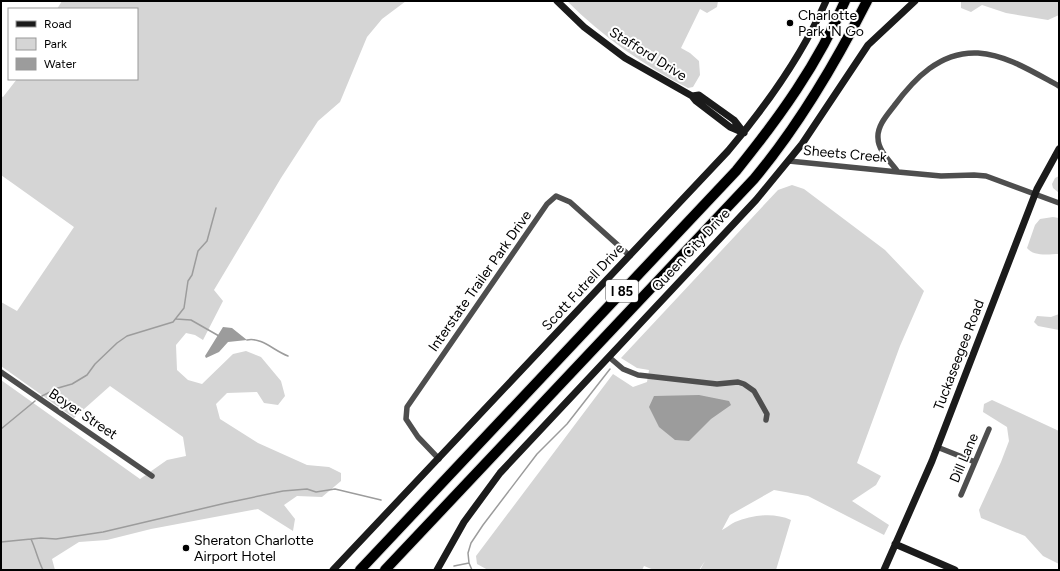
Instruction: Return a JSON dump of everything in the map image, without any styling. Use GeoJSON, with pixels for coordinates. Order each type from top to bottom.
{"type":"FeatureCollection","features":[{"type":"Feature","properties":{"kind":"highway","name":"I 85"},"geometry":{"type":"LineString","coordinates":[[360,570],[736,171],[804,80],[826,42],[845,1]]}},
{"type":"Feature","properties":{"kind":"highway","name":"I 85"},"geometry":{"type":"LineString","coordinates":[[387,570],[754,179],[776,153],[813,99],[840,54],[868,1]]}},
{"type":"Feature","properties":{"kind":"highway"},"geometry":{"type":"LineString","coordinates":[[355,570],[377,552]]}},
{"type":"Feature","properties":{"kind":"street","name":"Stafford Drive"},"geometry":{"type":"LineString","coordinates":[[557,1],[584,27],[620,54],[692,96],[699,95],[734,120],[744,133]]}},
{"type":"Feature","properties":{"kind":"street","name":"Scott Futrell Drive"},"geometry":{"type":"LineString","coordinates":[[333,570],[630,256],[744,133],[772,96],[800,52],[826,1]]}},
{"type":"Feature","properties":{"kind":"street","name":"Queen City Drive"},"geometry":{"type":"LineString","coordinates":[[437,570],[464,522],[500,473],[756,200],[789,161],[824,112],[868,45],[916,1]]}},
{"type":"Feature","properties":{"kind":"street"},"geometry":{"type":"LineString","coordinates":[[898,172],[880,147],[878,136],[879,130],[910,84],[928,69],[940,62],[968,54],[990,54],[1016,63],[1059,86]]}},
{"type":"Feature","properties":{"kind":"street","name":"Tuckaseegee Road"},"geometry":{"type":"LineString","coordinates":[[884,570],[937,447],[1035,195],[1059,149]]}},
{"type":"Feature","properties":{"kind":"street","name":"Sheets Creek"},"geometry":{"type":"LineString","coordinates":[[789,161],[941,176],[986,176],[1059,203]]}},
{"type":"Feature","properties":{"kind":"street","name":"Interstate Trailer Park Drive"},"geometry":{"type":"LineString","coordinates":[[439,459],[418,437],[406,419],[408,407],[547,204],[556,196],[570,202],[630,256]]}},
{"type":"Feature","properties":{"kind":"street"},"geometry":{"type":"LineString","coordinates":[[609,357],[623,369],[638,375],[717,384],[738,382],[744,384],[757,396],[767,414],[766,420]]}},
{"type":"Feature","properties":{"kind":"street","name":"Boyer Street"},"geometry":{"type":"LineString","coordinates":[[1,372],[152,476]]}},
{"type":"Feature","properties":{"kind":"street","name":"Dill Lane"},"geometry":{"type":"LineString","coordinates":[[960,495],[989,429]]}},
{"type":"Feature","properties":{"kind":"street"},"geometry":{"type":"LineString","coordinates":[[937,447],[974,462]]}},
{"type":"Feature","properties":{"kind":"street"},"geometry":{"type":"LineString","coordinates":[[896,544],[955,570]]}},
{"type":"Feature","properties":{"kind":"green space"},"geometry":{"type":"Polygon","coordinates":[[[62,1],[406,1],[382,19],[367,37],[340,102],[318,121],[281,178],[214,290],[223,301],[203,340],[195,335],[186,333],[176,345],[177,370],[188,380],[202,384],[233,354],[246,351],[261,357],[281,381],[285,396],[278,405],[264,403],[257,392],[227,393],[216,404],[220,419],[258,443],[307,465],[329,467],[341,473],[341,481],[322,497],[297,496],[284,505],[295,519],[293,531],[258,509],[151,529],[107,540],[79,542],[52,559],[55,570],[1,570],[1,380],[140,479],[167,460],[186,456],[183,437],[110,386],[74,418],[1,366],[1,302],[17,311],[74,227],[1,175],[1,96],[3,97],[16,80],[138,80],[138,8],[58,8],[62,1]]]}},
{"type":"Feature","properties":{"kind":"green space"},"geometry":{"type":"Polygon","coordinates":[[[567,1],[718,1],[717,7],[707,13],[700,9],[681,48],[690,53],[699,61],[700,75],[693,87],[688,88],[639,60],[595,27],[567,1]]]}},
{"type":"Feature","properties":{"kind":"green space"},"geometry":{"type":"Polygon","coordinates":[[[961,1],[1059,1],[1059,15],[1048,20],[1006,13],[982,5],[971,12],[961,8],[961,1]]]}},
{"type":"Feature","properties":{"kind":"green space"},"geometry":{"type":"Polygon","coordinates":[[[1059,176],[1059,193],[1053,188],[1052,184],[1055,178],[1059,176]]]}},
{"type":"Feature","properties":{"kind":"green space"},"geometry":{"type":"Polygon","coordinates":[[[792,185],[804,189],[885,250],[924,291],[900,346],[857,463],[881,476],[876,485],[852,501],[889,525],[884,535],[808,496],[774,490],[730,515],[722,530],[735,522],[756,516],[770,515],[791,520],[776,570],[700,570],[705,561],[699,570],[654,570],[644,566],[642,570],[488,570],[477,564],[476,556],[613,374],[633,387],[647,382],[649,370],[637,368],[621,358],[778,190],[792,185]]]}},
{"type":"Feature","properties":{"kind":"green space"},"geometry":{"type":"Polygon","coordinates":[[[1053,217],[1059,218],[1059,254],[1038,254],[1030,251],[1027,248],[1035,225],[1040,219],[1053,217]]]}},
{"type":"Feature","properties":{"kind":"green space"},"geometry":{"type":"Polygon","coordinates":[[[1059,314],[1059,330],[1038,326],[1034,322],[1037,316],[1051,317],[1059,314]]]}},
{"type":"Feature","properties":{"kind":"green space"},"geometry":{"type":"Polygon","coordinates":[[[992,400],[1059,431],[1059,564],[1043,556],[1025,536],[981,518],[979,510],[1009,441],[1007,427],[983,412],[984,404],[992,400]]]}},
{"type":"Feature","properties":{"kind":"water"},"geometry":{"type":"Polygon","coordinates":[[[223,327],[232,328],[247,340],[228,342],[219,352],[206,358],[205,356],[223,327]]]}},
{"type":"Feature","properties":{"kind":"water"},"geometry":{"type":"Polygon","coordinates":[[[699,395],[729,401],[731,405],[711,419],[689,441],[675,440],[659,427],[649,407],[654,396],[699,395]]]}},
{"type":"Feature","properties":{"kind":"waterway"},"geometry":{"type":"LineString","coordinates":[[42,396],[58,388],[72,384],[87,375],[95,364],[117,343],[127,336],[173,322],[184,308],[188,281],[192,275],[198,251],[207,241],[216,208]]}},
{"type":"Feature","properties":{"kind":"waterway"},"geometry":{"type":"LineString","coordinates":[[176,319],[191,320],[219,336]]}},
{"type":"Feature","properties":{"kind":"waterway"},"geometry":{"type":"LineString","coordinates":[[247,340],[263,342],[288,356]]}},
{"type":"Feature","properties":{"kind":"waterway"},"geometry":{"type":"LineString","coordinates":[[472,570],[469,563],[468,553],[471,543],[483,525],[537,454],[567,424],[610,369]]}},
{"type":"Feature","properties":{"kind":"waterway"},"geometry":{"type":"LineString","coordinates":[[1,429],[35,401]]}},
{"type":"Feature","properties":{"kind":"waterway"},"geometry":{"type":"LineString","coordinates":[[1,542],[41,538],[56,539],[103,532],[283,491],[307,489],[316,492],[335,489],[381,500]]}},
{"type":"Feature","properties":{"kind":"waterway"},"geometry":{"type":"LineString","coordinates":[[31,539],[43,570]]}},
{"type":"Feature","properties":{"kind":"waterway"},"geometry":{"type":"LineString","coordinates":[[454,566],[469,563]]}},
{"type":"Feature","properties":{"kind":"place","name":"Charlotte Park 'N Go"},"geometry":{"type":"Point","coordinates":[790,23]}},
{"type":"Feature","properties":{"kind":"place","name":"Sheraton Charlotte Airport Hotel"},"geometry":{"type":"Point","coordinates":[186,548]}}]}
